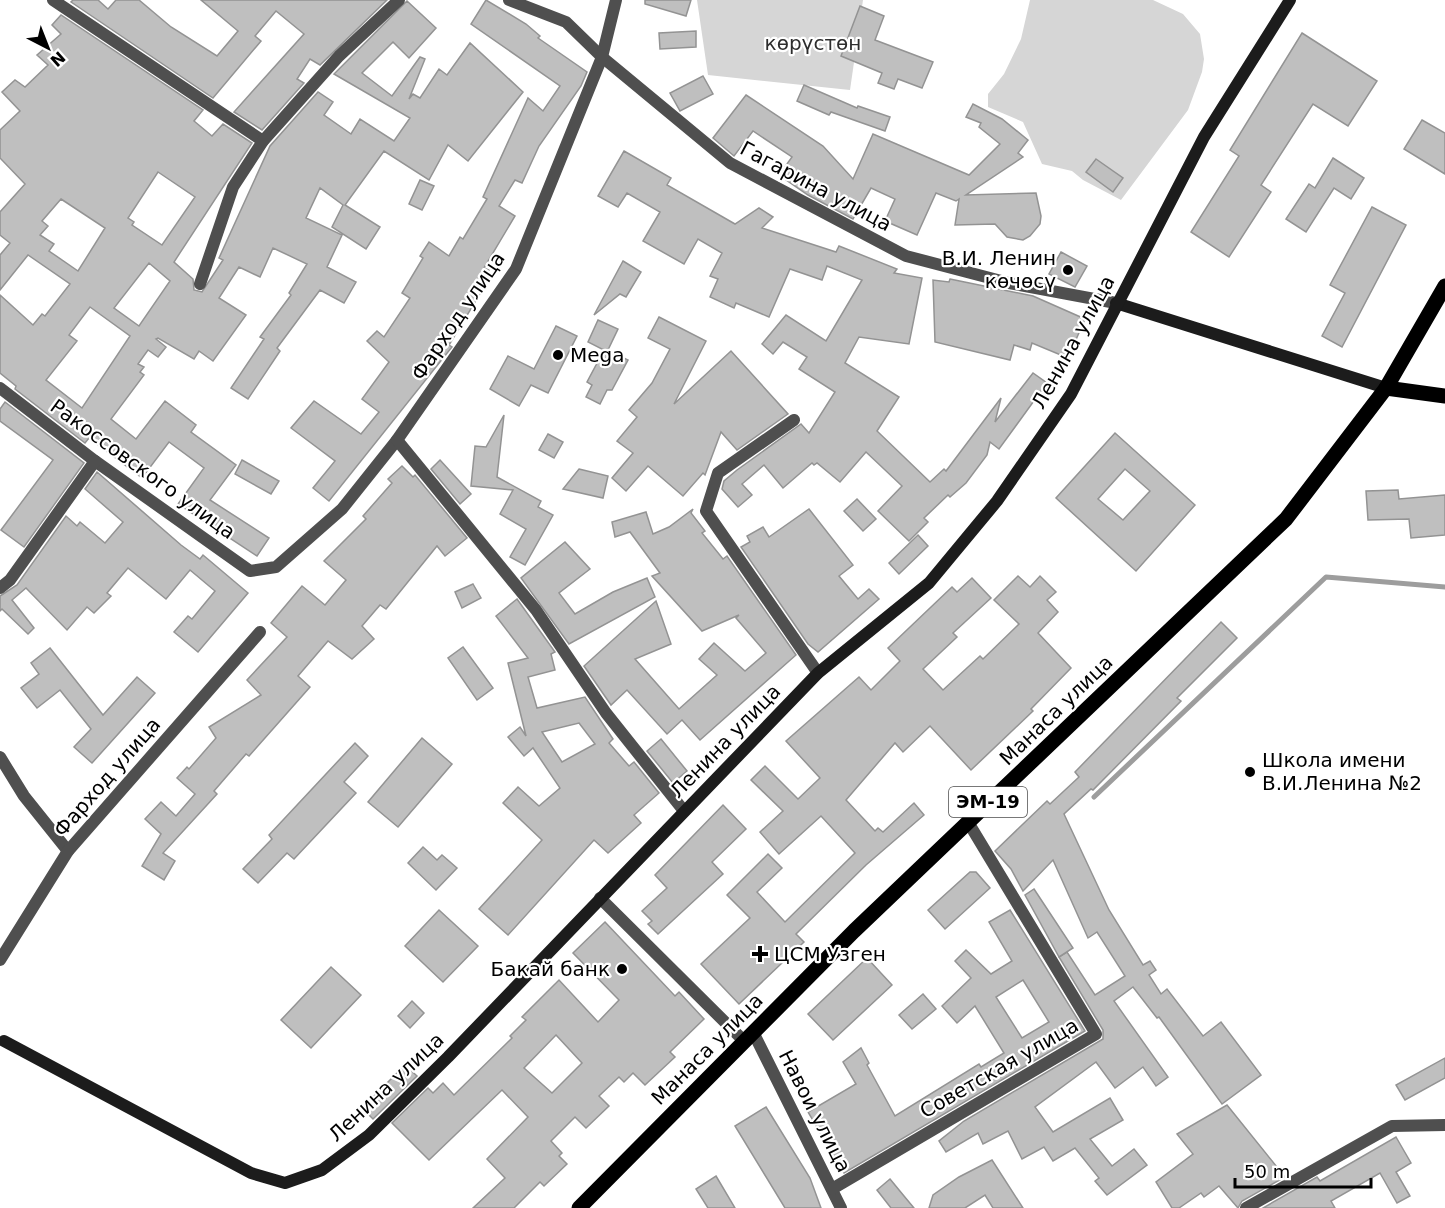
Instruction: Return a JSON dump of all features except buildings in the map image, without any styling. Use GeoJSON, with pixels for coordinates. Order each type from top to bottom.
{"type":"FeatureCollection","features":[{"type":"Feature","properties":{"kind":"main road","name":"Манаса улица"},"geometry":{"type":"LineString","coordinates":[[579,1208],[854,931],[1286,519],[1386,388],[1445,286]]}},
{"type":"Feature","properties":{"kind":"main road"},"geometry":{"type":"LineString","coordinates":[[1386,388],[1445,396]]}},
{"type":"Feature","properties":{"kind":"street"},"geometry":{"type":"LineString","coordinates":[[53,0],[263,141]]}},
{"type":"Feature","properties":{"kind":"street"},"geometry":{"type":"LineString","coordinates":[[200,284],[233,187],[263,141],[339,56],[399,0]]}},
{"type":"Feature","properties":{"kind":"street","name":"Гагарина улица"},"geometry":{"type":"LineString","coordinates":[[509,0],[566,22],[602,57],[730,163],[906,256],[1009,283],[1116,303]]}},
{"type":"Feature","properties":{"kind":"street","name":"Фарход улица"},"geometry":{"type":"LineString","coordinates":[[266,570],[276,567],[342,509],[398,440],[516,269],[602,57],[616,0]]}},
{"type":"Feature","properties":{"kind":"street","name":"Ленина улица"},"geometry":{"type":"LineString","coordinates":[[1,1040],[251,1173],[285,1183],[322,1170],[369,1135],[448,1057],[818,672],[929,583],[997,501],[1071,394],[1116,303],[1204,137],[1290,0]]}},
{"type":"Feature","properties":{"kind":"street"},"geometry":{"type":"LineString","coordinates":[[1116,303],[1386,388]]}},
{"type":"Feature","properties":{"kind":"street","name":"Ракоссовского улица"},"geometry":{"type":"LineString","coordinates":[[0,388],[95,461],[250,571],[266,570]]}},
{"type":"Feature","properties":{"kind":"street"},"geometry":{"type":"LineString","coordinates":[[794,420],[718,473],[706,511],[818,672]]}},
{"type":"Feature","properties":{"kind":"street"},"geometry":{"type":"LineString","coordinates":[[398,440],[536,610],[606,713],[684,811]]}},
{"type":"Feature","properties":{"kind":"street"},"geometry":{"type":"LineString","coordinates":[[0,588],[10,579],[95,461]]}},
{"type":"Feature","properties":{"kind":"street","name":"Фарход улица"},"geometry":{"type":"LineString","coordinates":[[0,960],[68,851],[260,632]]}},
{"type":"Feature","properties":{"kind":"street"},"geometry":{"type":"LineString","coordinates":[[0,757],[24,796],[68,851]]}},
{"type":"Feature","properties":{"kind":"street","name":"Советская улица"},"geometry":{"type":"LineString","coordinates":[[832,1189],[1096,1034],[968,822]]}},
{"type":"Feature","properties":{"kind":"street","name":"Навои улица"},"geometry":{"type":"LineString","coordinates":[[600,898],[749,1037],[841,1208]]}},
{"type":"Feature","properties":{"kind":"street"},"geometry":{"type":"LineString","coordinates":[[1246,1208],[1392,1126],[1445,1125]]}},
{"type":"Feature","properties":{"kind":"green space","name":"көрүстөн"},"geometry":{"type":"Polygon","coordinates":[[[697,0],[863,0],[850,90],[708,75],[697,0]]]}},
{"type":"Feature","properties":{"kind":"green space"},"geometry":{"type":"Polygon","coordinates":[[[1030,0],[1153,0],[1183,14],[1200,34],[1204,59],[1202,72],[1188,110],[1121,200],[1083,180],[1072,171],[1042,164],[1023,122],[988,107],[988,94],[1004,74],[1021,39],[1030,0]]]}},
{"type":"Feature","properties":{"kind":"waterway"},"geometry":{"type":"LineString","coordinates":[[1094,797],[1326,577],[1445,587]]}},
{"type":"Feature","properties":{"kind":"place","name":"В.И. Ленин көчөсү"},"geometry":{"type":"Point","coordinates":[1068,270]}},
{"type":"Feature","properties":{"kind":"place","name":"Mega"},"geometry":{"type":"Point","coordinates":[558,355]}},
{"type":"Feature","properties":{"kind":"place","name":"Школа имени В.И.Ленина №2"},"geometry":{"type":"Point","coordinates":[1250,772]}},
{"type":"Feature","properties":{"kind":"place","name":"ЦСМ Узген"},"geometry":{"type":"Point","coordinates":[760,954]}},
{"type":"Feature","properties":{"kind":"place","name":"Бакай банк"},"geometry":{"type":"Point","coordinates":[622,969]}}]}
